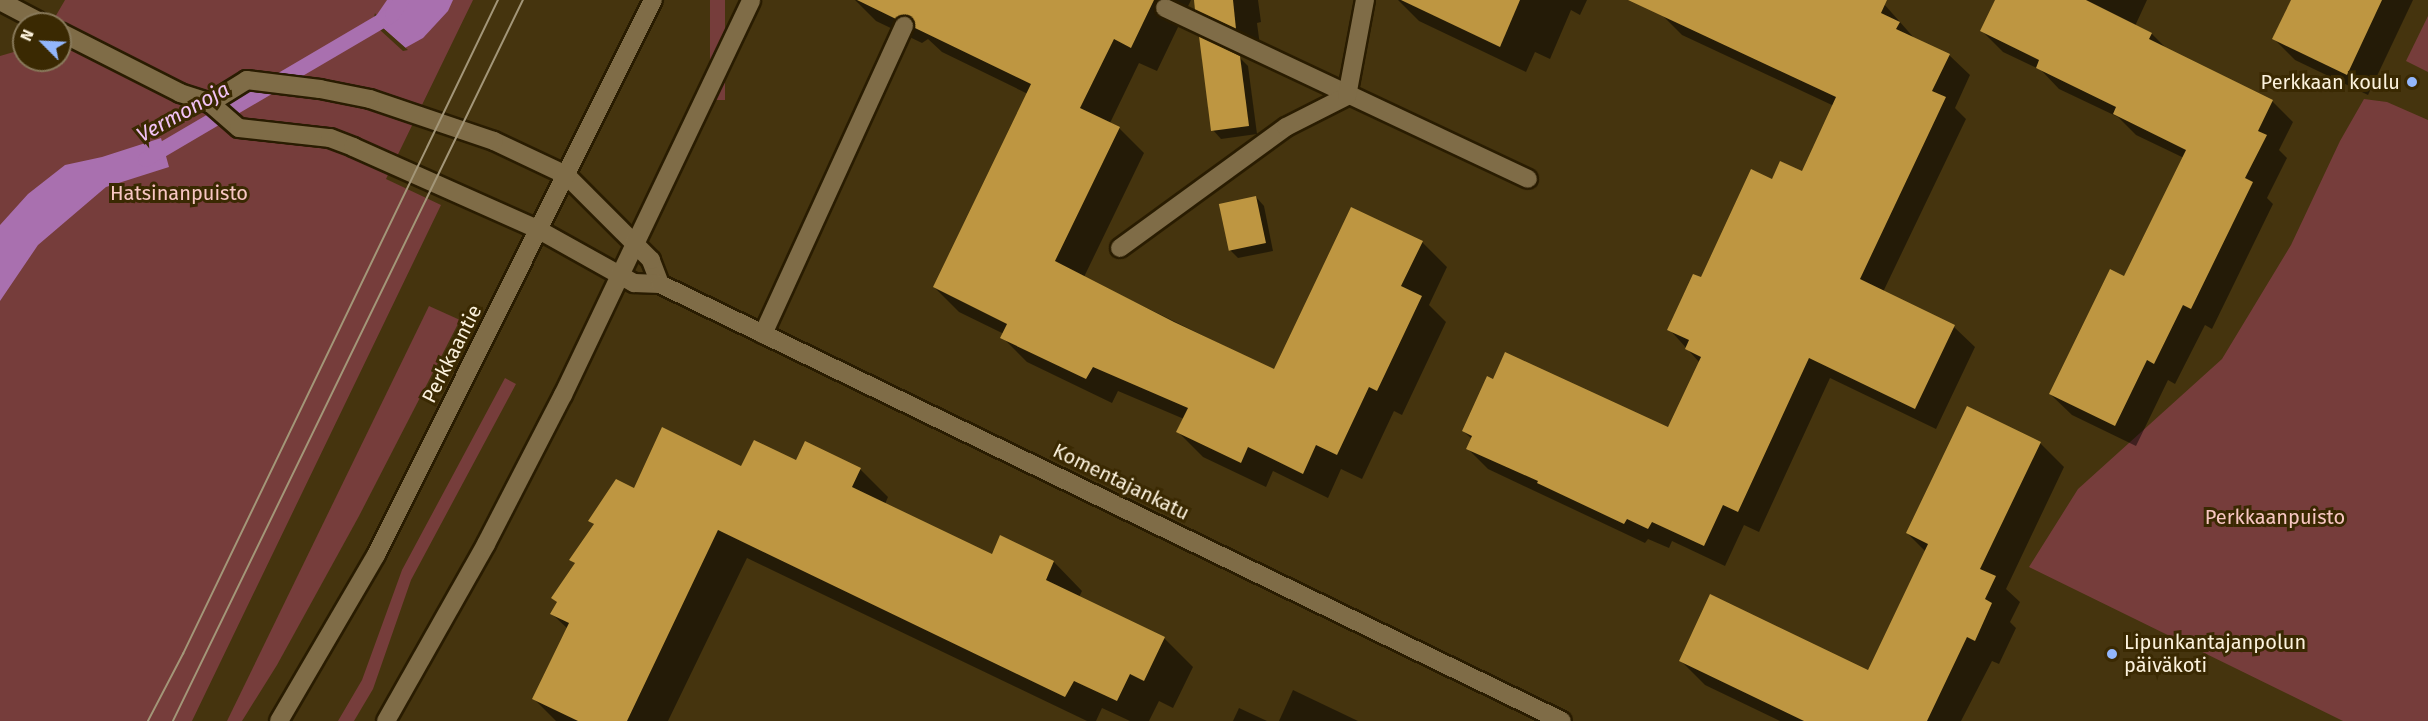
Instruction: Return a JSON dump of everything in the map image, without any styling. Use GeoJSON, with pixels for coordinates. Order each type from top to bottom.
{"type":"FeatureCollection","features":[{"type":"Feature","properties":{"kind":"street","name":"Perkkaantie"},"geometry":{"type":"LineString","coordinates":[[279,721],[376,555],[653,0]]}},
{"type":"Feature","properties":{"kind":"street"},"geometry":{"type":"LineString","coordinates":[[386,721],[486,544],[563,395],[751,0]]}},
{"type":"Feature","properties":{"kind":"street"},"geometry":{"type":"LineString","coordinates":[[1347,96],[1365,0]]}},
{"type":"Feature","properties":{"kind":"street"},"geometry":{"type":"LineString","coordinates":[[0,1],[21,12]]}},
{"type":"Feature","properties":{"kind":"street"},"geometry":{"type":"LineString","coordinates":[[1165,8],[1347,96],[1528,179]]}},
{"type":"Feature","properties":{"kind":"street"},"geometry":{"type":"LineString","coordinates":[[762,334],[904,26]]}},
{"type":"Feature","properties":{"kind":"street"},"geometry":{"type":"LineString","coordinates":[[72,38],[180,93],[210,103],[239,128],[330,138],[539,230]]}},
{"type":"Feature","properties":{"kind":"street"},"geometry":{"type":"LineString","coordinates":[[210,103],[247,80],[320,89],[370,99],[494,141],[566,175],[651,260],[660,284]]}},
{"type":"Feature","properties":{"kind":"street"},"geometry":{"type":"LineString","coordinates":[[1120,248],[1286,128],[1347,96]]}},
{"type":"Feature","properties":{"kind":"street","name":"Komentajankatu"},"geometry":{"type":"LineString","coordinates":[[539,230],[634,284],[660,284],[1562,721]]}},
{"type":"Feature","properties":{"kind":"green space","name":"Hatsinanpuisto"},"geometry":{"type":"Polygon","coordinates":[[[65,0],[473,0],[386,179],[441,205],[192,721],[0,721],[0,56],[12,52],[12,72],[72,72],[72,12],[58,12],[65,0]]]}},
{"type":"Feature","properties":{"kind":"green space"},"geometry":{"type":"Polygon","coordinates":[[[710,0],[725,0],[725,100],[710,100],[710,0]]]}},
{"type":"Feature","properties":{"kind":"green space"},"geometry":{"type":"Polygon","coordinates":[[[2428,16],[2428,72],[2406,61],[2428,16]]]}},
{"type":"Feature","properties":{"kind":"green space","name":"Perkkaanpuisto"},"geometry":{"type":"Polygon","coordinates":[[[2364,99],[2387,102],[2428,120],[2428,721],[2343,721],[2029,567],[2078,489],[2222,359],[2291,245],[2340,141],[2364,99]]]}},
{"type":"Feature","properties":{"kind":"green space"},"geometry":{"type":"Polygon","coordinates":[[[429,306],[460,320],[359,516],[277,665],[242,721],[227,721],[429,306]]]}},
{"type":"Feature","properties":{"kind":"green space"},"geometry":{"type":"Polygon","coordinates":[[[505,378],[516,384],[411,580],[373,689],[354,721],[338,721],[362,680],[402,570],[505,378]]]}},
{"type":"Feature","properties":{"kind":"shaded area"},"geometry":{"type":"Polygon","coordinates":[[[387,0],[453,0],[448,11],[423,38],[405,48],[383,28],[376,16],[387,0]]]}},
{"type":"Feature","properties":{"kind":"shaded area"},"geometry":{"type":"Polygon","coordinates":[[[161,138],[169,167],[106,187],[38,245],[0,301],[0,225],[28,194],[65,165],[102,157],[161,138]]]}},
{"type":"Feature","properties":{"kind":"pier"},"geometry":{"type":"Polygon","coordinates":[[[375,13],[383,28],[408,50],[403,51],[380,30],[374,17],[375,13]]]}},
{"type":"Feature","properties":{"kind":"building"},"geometry":{"type":"Polygon","coordinates":[[[857,0],[1154,0],[1131,48],[1114,39],[1080,108],[1120,127],[1055,261],[1174,322],[1274,369],[1351,207],[1423,241],[1401,286],[1422,296],[1377,391],[1369,387],[1337,455],[1316,445],[1303,474],[1248,447],[1241,463],[1176,432],[1188,408],[1093,367],[1086,379],[1000,338],[1007,324],[933,287],[1031,84],[915,28],[909,16],[902,15],[896,19],[857,0]]]}},
{"type":"Feature","properties":{"kind":"building"},"geometry":{"type":"Polygon","coordinates":[[[1194,0],[1233,0],[1236,29],[1195,10],[1194,0]]]}},
{"type":"Feature","properties":{"kind":"building"},"geometry":{"type":"Polygon","coordinates":[[[1401,0],[1520,0],[1500,47],[1401,0]]]}},
{"type":"Feature","properties":{"kind":"building"},"geometry":{"type":"Polygon","coordinates":[[[1628,0],[1887,0],[1881,13],[1900,22],[1896,29],[1950,54],[1932,91],[1946,97],[1860,279],[1955,325],[1915,409],[1809,358],[1738,512],[1723,505],[1704,546],[1652,522],[1648,529],[1627,519],[1624,524],[1537,483],[1538,481],[1466,449],[1472,436],[1462,431],[1487,376],[1493,379],[1505,352],[1668,427],[1701,357],[1685,349],[1689,340],[1667,330],[1693,274],[1701,277],[1751,169],[1772,179],[1780,161],[1802,171],[1836,97],[1628,0]]]}},
{"type":"Feature","properties":{"kind":"building"},"geometry":{"type":"Polygon","coordinates":[[[1995,0],[2086,0],[2152,33],[2149,39],[2273,100],[2258,131],[2267,135],[2245,178],[2253,182],[2191,309],[2183,305],[2154,364],[2147,360],[2115,426],[2049,394],[2110,269],[2124,276],[2186,150],[2113,114],[2116,107],[2036,68],[2039,60],[1980,31],[1995,0]]]}},
{"type":"Feature","properties":{"kind":"building"},"geometry":{"type":"Polygon","coordinates":[[[2291,0],[2382,0],[2347,75],[2272,39],[2291,0]]]}},
{"type":"Feature","properties":{"kind":"building"},"geometry":{"type":"Polygon","coordinates":[[[1199,36],[1240,56],[1249,126],[1211,131],[1199,36]]]}},
{"type":"Feature","properties":{"kind":"building"},"geometry":{"type":"Polygon","coordinates":[[[1256,196],[1266,243],[1229,251],[1219,204],[1256,196]]]}},
{"type":"Feature","properties":{"kind":"building"},"geometry":{"type":"Polygon","coordinates":[[[1967,406],[2041,442],[1980,569],[1996,576],[1985,599],[1992,603],[1975,641],[1967,637],[1927,721],[1804,721],[1679,661],[1710,594],[1868,670],[1928,544],[1906,533],[1967,406]]]}},
{"type":"Feature","properties":{"kind":"building"},"geometry":{"type":"Polygon","coordinates":[[[662,427],[741,466],[754,440],[796,460],[805,441],[861,468],[852,487],[992,554],[1000,535],[1054,561],[1046,580],[1165,637],[1144,681],[1130,674],[1117,701],[1074,681],[1065,697],[718,530],[627,721],[578,721],[532,699],[569,623],[550,614],[557,602],[551,598],[575,563],[569,560],[594,524],[588,521],[616,479],[634,488],[662,427]]]}},
{"type":"Feature","properties":{"kind":"waterway","name":"Vermonoja"},"geometry":{"type":"LineString","coordinates":[[145,159],[392,14],[401,0]]}},
{"type":"Feature","properties":{"kind":"tram line"},"geometry":{"type":"LineString","coordinates":[[148,721],[183,654],[498,0]]}},
{"type":"Feature","properties":{"kind":"tram line"},"geometry":{"type":"LineString","coordinates":[[173,721],[523,0]]}},
{"type":"Feature","properties":{"kind":"place","name":"Perkkaan koulu"},"geometry":{"type":"Point","coordinates":[2412,82]}},
{"type":"Feature","properties":{"kind":"place","name":"Lipunkantajanpolun päiväkoti"},"geometry":{"type":"Point","coordinates":[2112,654]}}]}
